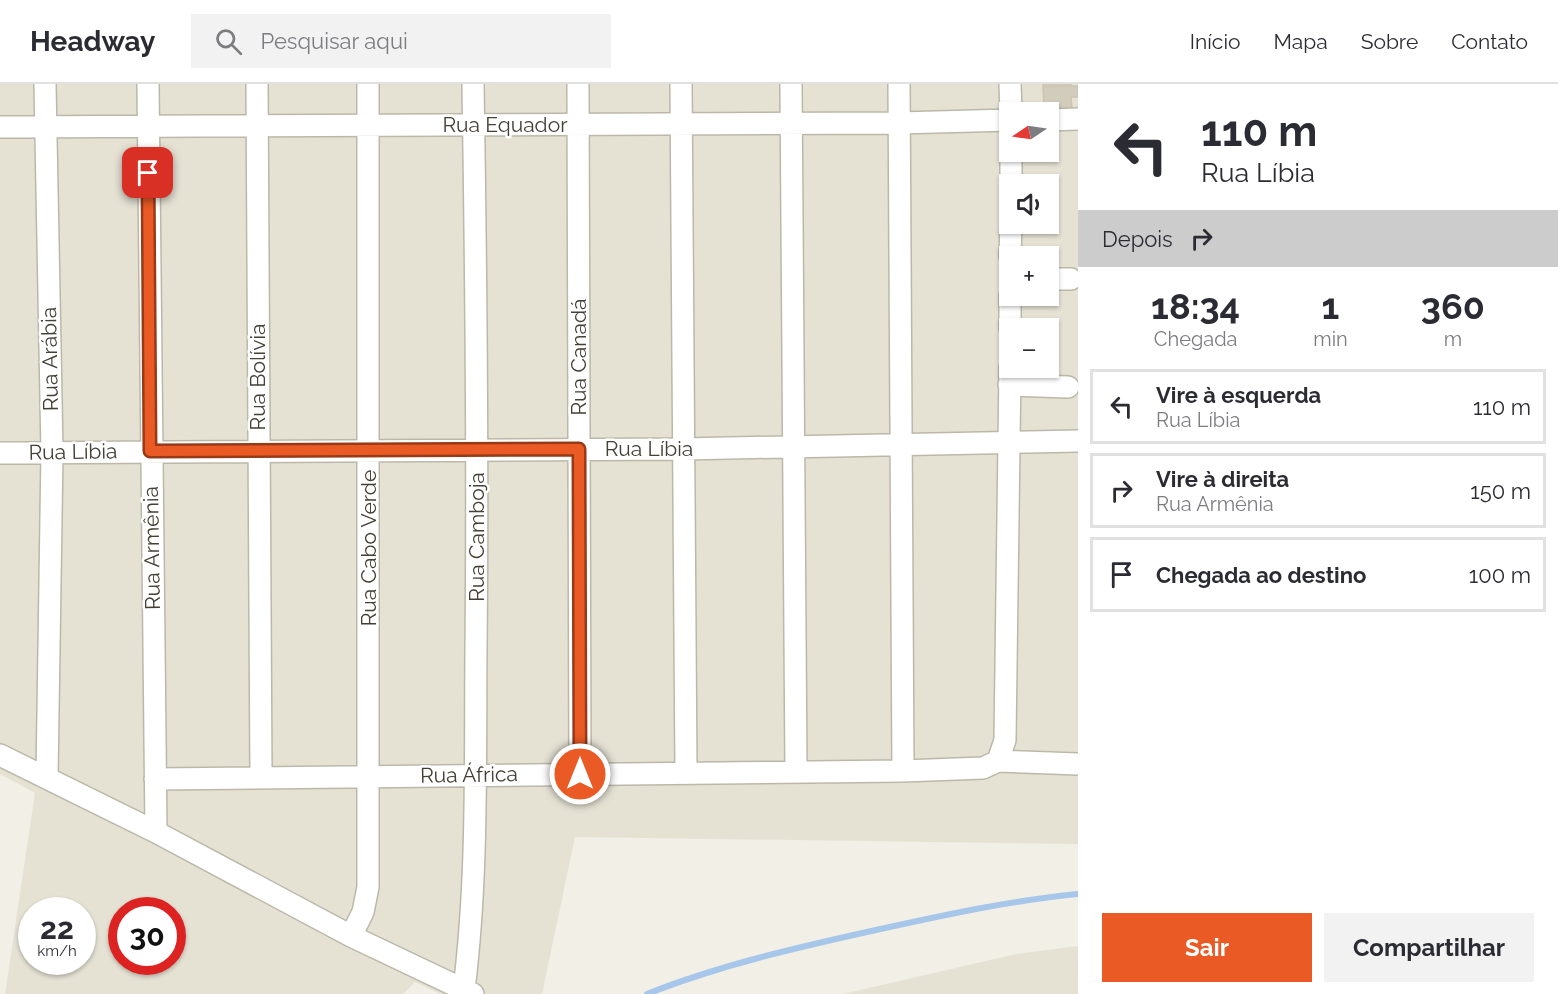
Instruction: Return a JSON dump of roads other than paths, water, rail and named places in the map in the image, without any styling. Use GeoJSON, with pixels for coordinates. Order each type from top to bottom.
{"type":"FeatureCollection","features":[{"type":"Feature","properties":{"kind":"street","name":"Rua Arábia"},"geometry":{"type":"LineString","coordinates":[[45,84],[52,452],[48,777]]}},
{"type":"Feature","properties":{"kind":"street","name":"Rua Armênia"},"geometry":{"type":"LineString","coordinates":[[148,84],[150,451],[156,832]]}},
{"type":"Feature","properties":{"kind":"street","name":"Rua Bolívia"},"geometry":{"type":"LineString","coordinates":[[257,84],[261,778]]}},
{"type":"Feature","properties":{"kind":"street","name":"Rua Cabo Verde"},"geometry":{"type":"LineString","coordinates":[[351,936],[363,912],[368,887],[368,84]]}},
{"type":"Feature","properties":{"kind":"street","name":"Rua Camboja"},"geometry":{"type":"LineString","coordinates":[[469,992],[475,775],[478,450],[473,84]]}},
{"type":"Feature","properties":{"kind":"street","name":"Rua Canadá"},"geometry":{"type":"LineString","coordinates":[[578,84],[580,774]]}},
{"type":"Feature","properties":{"kind":"street"},"geometry":{"type":"LineString","coordinates":[[681,84],[686,773]]}},
{"type":"Feature","properties":{"kind":"street"},"geometry":{"type":"LineString","coordinates":[[791,84],[796,772]]}},
{"type":"Feature","properties":{"kind":"street"},"geometry":{"type":"LineString","coordinates":[[898,84],[903,771]]}},
{"type":"Feature","properties":{"kind":"street"},"geometry":{"type":"LineString","coordinates":[[1010,84],[1011,102]]}},
{"type":"Feature","properties":{"kind":"street"},"geometry":{"type":"LineString","coordinates":[[1059,120],[1078,119]]}},
{"type":"Feature","properties":{"kind":"street","name":"Rua Equador"},"geometry":{"type":"LineString","coordinates":[[0,127],[899,123],[999,120]]}},
{"type":"Feature","properties":{"kind":"street"},"geometry":{"type":"LineString","coordinates":[[1059,279],[1071,279]]}},
{"type":"Feature","properties":{"kind":"street"},"geometry":{"type":"LineString","coordinates":[[998,761],[1005,740],[1009,378]]}},
{"type":"Feature","properties":{"kind":"street"},"geometry":{"type":"LineString","coordinates":[[1020,378],[1068,387]]}},
{"type":"Feature","properties":{"kind":"street","name":"Rua Líbia"},"geometry":{"type":"LineString","coordinates":[[0,453],[683,449],[1078,441]]}},
{"type":"Feature","properties":{"kind":"street"},"geometry":{"type":"LineString","coordinates":[[0,755],[156,832],[351,936],[469,992]]}},
{"type":"Feature","properties":{"kind":"street","name":"Rua África"},"geometry":{"type":"LineString","coordinates":[[155,779],[903,771],[982,768],[998,761],[1078,764]]}},
{"type":"Feature","properties":{"kind":"waterway"},"geometry":{"type":"LineString","coordinates":[[647,994],[731,965],[818,943],[976,909],[1078,894]]}}]}
